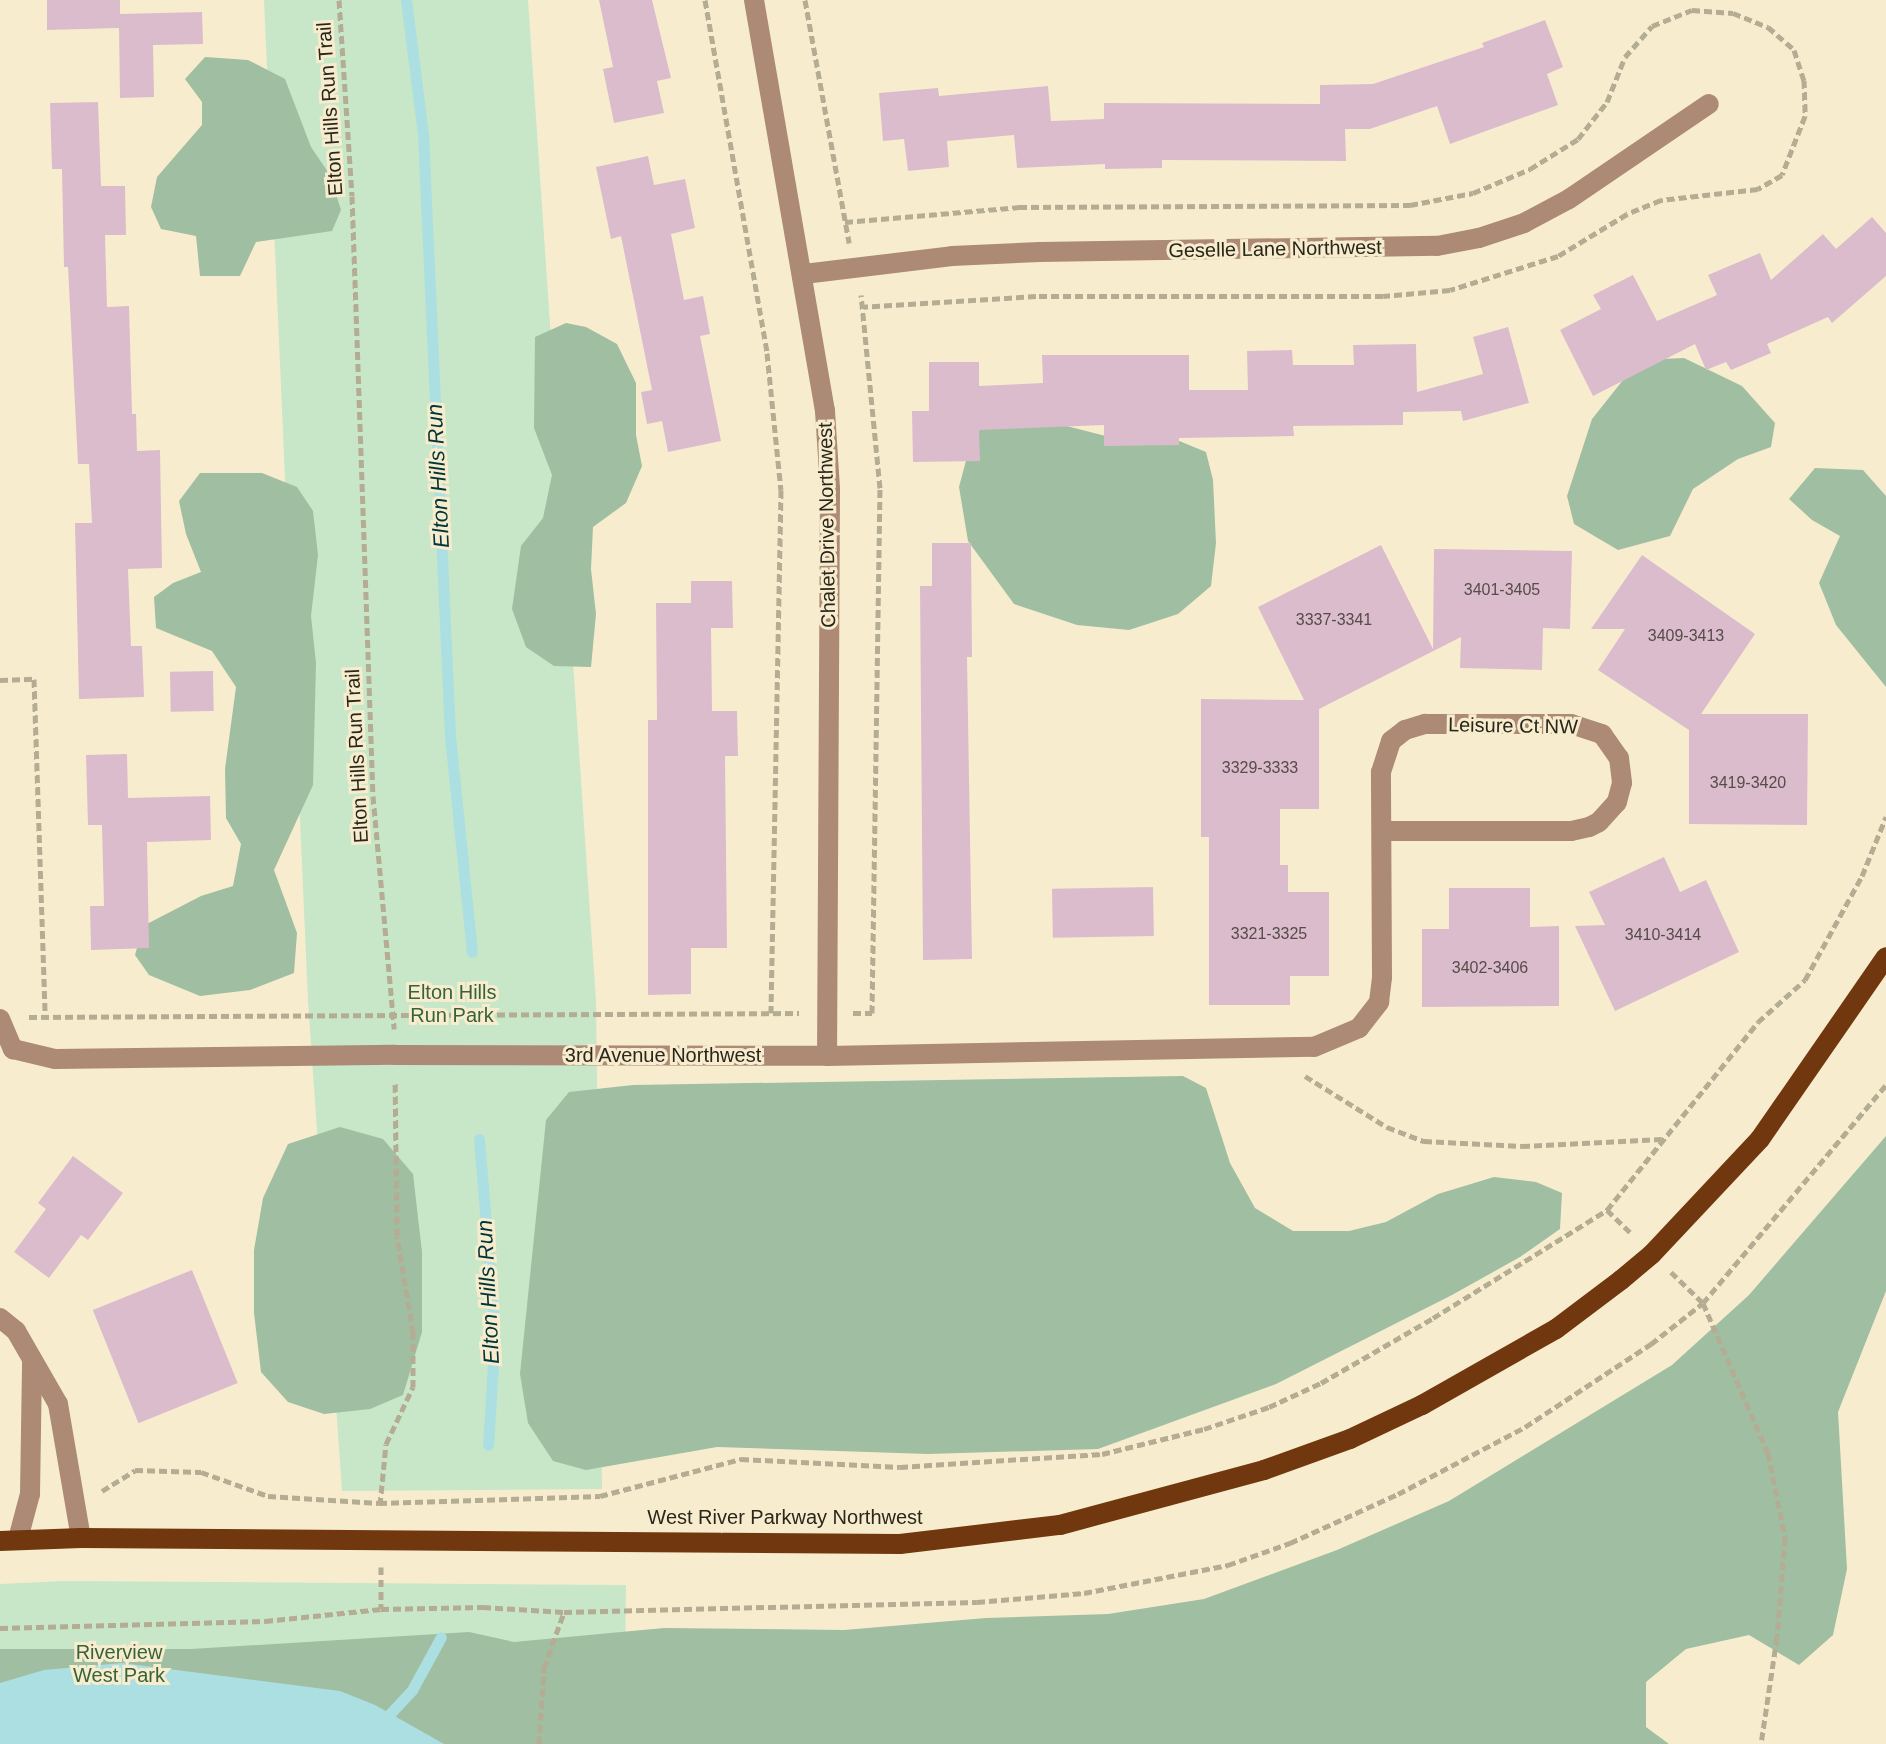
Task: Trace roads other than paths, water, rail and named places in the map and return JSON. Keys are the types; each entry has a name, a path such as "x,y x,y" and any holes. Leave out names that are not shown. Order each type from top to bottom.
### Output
{"main road":[{"name":"West River Parkway Northwest","path":"9,1540 900,1544 1060,1525 1264,1470 1350,1439 1422,1405 1556,1329 1621,1280 1652,1254 1760,1139 1884,964"}],"street":[{"name":"Chalet Drive Northwest","path":"754,0 804,274 825,411 830,489 827,1056"},
{"name":"Geselle Lane Northwest","path":"804,274 952,256 1040,252 1437,246 1479,238 1524,223 1569,199 1709,104"},
{"name":"Leisure Ct NW","path":"1314,1047 1359,1028 1379,1002 1382,977 1381,772 1391,741 1412,726 1571,724 1602,734 1611,741 1619,758 1622,783 1617,802 1599,822 1589,827 1571,831 1382,831"},
{"name":"3rd Avenue Northwest","path":"0,1019 13,1049 55,1059 395,1055 827,1056 1314,1047"},
{"path":"0,1318 16,1331 58,1404 81,1538"},
{"path":"9,1540 30,1494 32,1358"}],"water":[{"path":"122,1663 340,1691 375,1705 444,1744 0,1744 0,1683 44,1670"}],"waterway":[{"name":"Elton Hills Run","path":"406,0 423,134 450,736 472,952"},
{"name":"Elton Hills Run","path":"479,1139 495,1332 488,1445"},
{"name":"Elton Hills Run","path":"362,1744 412,1690 441,1637"}],"park label":[{"name":"Elton Hills Run Park","path":"452,1004"},
{"name":"Riverview West Park","path":"119,1664"}]}
